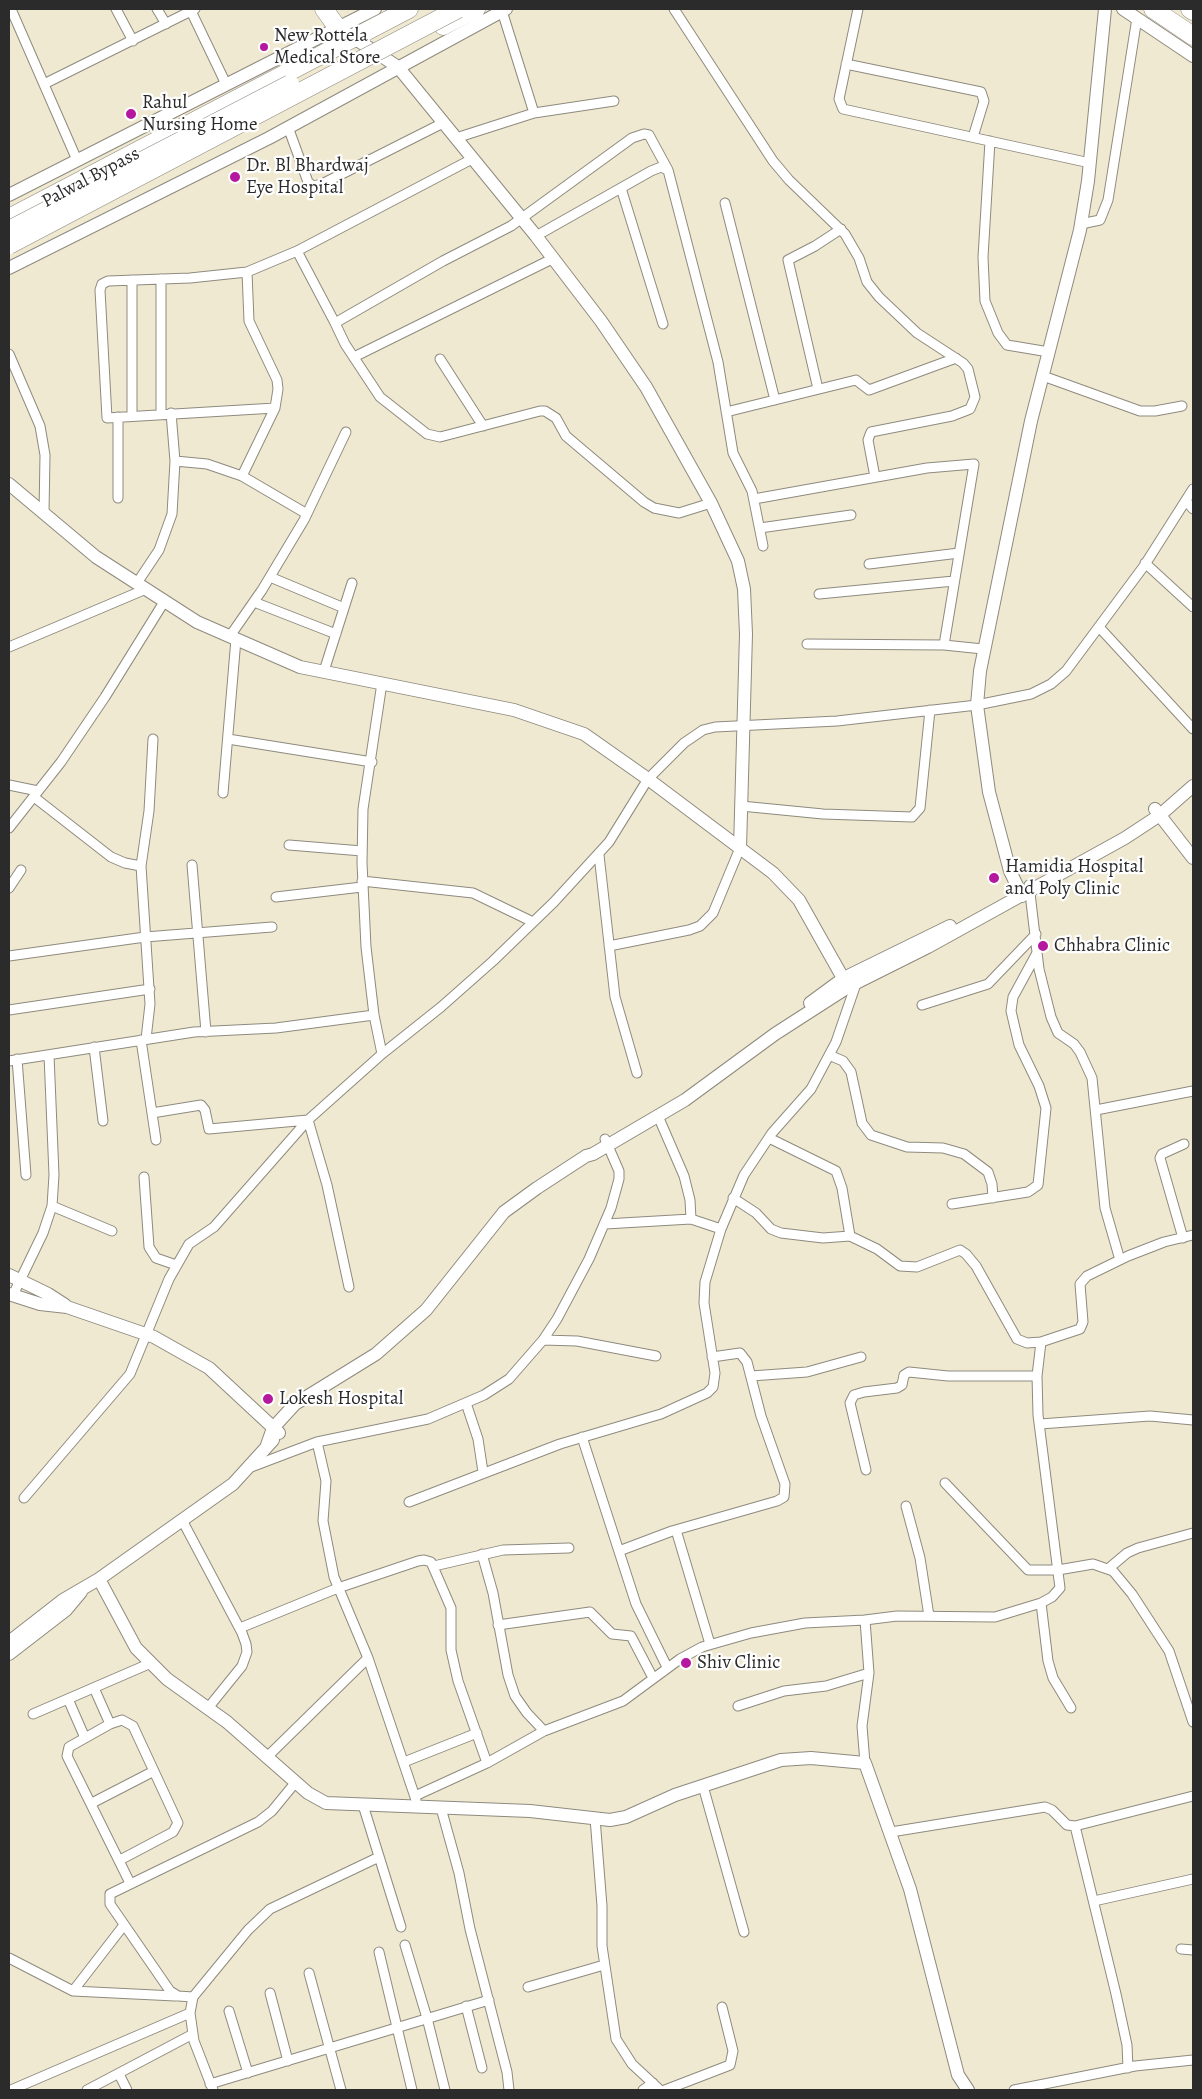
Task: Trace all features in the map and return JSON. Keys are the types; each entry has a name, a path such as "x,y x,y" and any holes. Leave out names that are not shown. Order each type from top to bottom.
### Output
{"highway":[{"path":"324,9 337,27"},
{"path":"9,218 409,9"},
{"name":"Palwal Bypass","path":"9,230 434,9"},
{"name":"Palwal Bypass","path":"9,245 458,9"},
{"path":"9,253 476,9"},
{"path":"1153,9 1193,36"},
{"path":"1166,9 1193,27"}],"street":[{"path":"11,9 77,160"},
{"path":"116,9 133,41"},
{"path":"157,9 166,24"},
{"path":"44,84 133,41 192,9 226,84"},
{"path":"9,194 375,9"},
{"path":"674,9 774,162 789,180 841,229 854,248 867,282 879,298 917,333 956,358 968,369 975,397 970,409 952,416 871,432 868,440 875,476"},
{"path":"858,9 839,99 842,109 1090,163"},
{"path":"1105,9 1090,163 1081,224 1031,421 984,649 978,704 985,766 996,824 1010,871 1025,890 1036,934 1037,953 1051,1017 1058,1032 1074,1044 1087,1064 1094,1092 1105,1208 1120,1260"},
{"path":"1124,9 1193,56"},
{"path":"9,268 288,127 504,10 534,112"},
{"path":"1081,224 1100,220 1108,200 1138,18"},
{"path":"337,27 398,67 536,236 601,321 646,387 711,503 738,561 744,589 746,634 740,848 713,913 700,926 689,930 609,946"},
{"path":"846,64 981,92 984,101 973,137"},
{"path":"456,138 534,112 614,101"},
{"path":"288,127 308,182 313,186 322,184 443,124"},
{"path":"335,323 521,219 632,138 647,134 653,138 668,170 711,334 733,453 754,499 763,546"},
{"path":"990,141 983,257 986,301 998,333 1007,345 1048,352"},
{"path":"274,408 107,418 105,415 105,372 100,290 104,282 247,272 297,251 472,159"},
{"path":"536,236 661,167 668,170"},
{"path":"621,188 663,324"},
{"path":"725,203 775,400"},
{"path":"818,389 788,261 841,229"},
{"path":"297,251 354,357 387,405 427,434 440,437 545,411 556,418 566,436 644,502 654,508 679,513 711,503"},
{"path":"354,357 552,259"},
{"path":"242,476 278,398 276,380 249,321 247,272"},
{"path":"161,279 161,414"},
{"path":"132,280 132,416"},
{"path":"9,354 40,426 44,455 44,513"},
{"path":"726,412 856,380 869,390 956,358"},
{"path":"440,359 483,426"},
{"path":"1042,376 1140,411 1155,411 1182,406"},
{"path":"9,648 141,586 166,534 173,500 175,461 171,413"},
{"path":"118,417 118,498"},
{"path":"223,793 228,739 233,637 307,514 346,432"},
{"path":"175,461 207,464 242,476 307,514"},
{"path":"754,499 875,476 968,462 974,464 944,645"},
{"path":"9,484 96,557 164,602 198,622 300,667 514,710 584,734 648,779 773,873 799,900 851,980 843,1028 829,1055 810,1089 769,1138 744,1175 721,1229 705,1282 704,1303 715,1382 707,1393 661,1414 582,1437 483,1472 409,1502"},
{"path":"24,1498 130,1374 138,1360 146,1334 176,1264 189,1244 214,1227 308,1120 382,1054 441,1007 533,922 599,855 648,779 684,743 703,730 714,727 837,721 978,704 1032,694 1051,684 1066,671 1145,563 1193,489"},
{"path":"1186,501 1193,509"},
{"path":"760,528 851,515"},
{"path":"869,564 958,553"},
{"path":"1145,563 1193,607"},
{"path":"270,577 344,608"},
{"path":"819,594 954,581"},
{"path":"324,672 352,583"},
{"path":"9,828 36,794 105,697 164,602"},
{"path":"254,602 336,634"},
{"path":"1099,627 1193,729"},
{"path":"807,644 944,645 984,649"},
{"path":"382,683 364,809 362,851 366,948 374,1015 382,1054"},
{"path":"741,806 823,814 912,817 920,808 930,710"},
{"path":"153,739 149,811 141,866 150,989 150,1004 143,1040 156,1140"},
{"path":"228,739 372,762"},
{"path":"1157,812 1193,775"},
{"path":"9,785 36,794 111,857 124,863 141,866"},
{"path":"9,1642 62,1600 83,1590 233,1484 250,1467 295,1404 376,1354 426,1310 496,1221 514,1205 851,980 1025,890 1157,812 1193,786"},
{"path":"1157,812 1193,858"},
{"path":"289,845 362,851"},
{"path":"599,855 614,997 637,1073"},
{"path":"192,865 206,1032"},
{"path":"9,888 21,870"},
{"path":"276,897 362,884 473,893 484,896 533,922"},
{"path":"9,956 145,937 272,927"},
{"path":"922,1005 988,984 1036,934"},
{"path":"952,1204 1031,1191 1038,1185 1046,1108 1039,1086 1018,1045 1012,1011 1013,997 1037,953"},
{"path":"607,1142 658,1116 851,980"},
{"path":"9,1010 150,989"},
{"path":"26,1175 13,1060 206,1032 276,1028 374,1015"},
{"path":"94,1047 103,1121"},
{"path":"49,1055 54,1175 52,1206 43,1233 14,1278 11,1294 40,1304 67,1307 146,1334 210,1368 276,1431"},
{"path":"829,1055 843,1061 851,1072 862,1123 871,1135 907,1147 943,1148 964,1154 988,1172 992,1184 993,1198"},
{"path":"1096,1110 1193,1091"},
{"path":"152,1112 201,1105 205,1110 209,1128 308,1120"},
{"path":"658,1116 684,1176 690,1200 691,1219"},
{"path":"308,1120 326,1185 349,1287"},
{"path":"769,1138 836,1171 842,1188 850,1236"},
{"path":"250,1467 317,1442 428,1419 466,1404 495,1389 509,1379 543,1340 572,1292 604,1224 619,1185 619,1171 607,1142"},
{"path":"1183,1238 1160,1158 1162,1154 1184,1144"},
{"path":"144,1177 149,1247 156,1258 176,1264"},
{"path":"733,1198 756,1213 771,1229 781,1233 824,1238 850,1236 877,1248 900,1266 907,1268 917,1267 960,1250 976,1266 1001,1314 1017,1339 1027,1343 1041,1342 1080,1329 1083,1322 1080,1284 1087,1276 1164,1242 1193,1235"},
{"path":"52,1206 112,1231"},
{"path":"604,1224 691,1219 721,1229"},
{"path":"14,1278 48,1294 67,1307"},
{"path":"543,1340 595,1344 656,1356"},
{"path":"417,1801 544,1731 623,1701 667,1667 710,1644 751,1633 805,1623 865,1620 897,1616 995,1617 1052,1598 1060,1588 1042,1459 1036,1376 1041,1342"},
{"path":"619,1551 676,1530 777,1501 784,1497 785,1484 761,1416 747,1362 740,1353 712,1357"},
{"path":"751,1376 807,1372 860,1357"},
{"path":"866,1470 850,1404 854,1395 897,1388 902,1385 904,1375 909,1372 948,1376 1036,1376"},
{"path":"466,1404 478,1439 483,1472"},
{"path":"1040,1424 1150,1416 1193,1420"},
{"path":"582,1437 636,1604 667,1667"},
{"path":"317,1442 327,1490 323,1521 331,1563 338,1588 368,1658 417,1801"},
{"path":"945,1483 1023,1566 1034,1571 1058,1570 1093,1564 1108,1569 1132,1594 1168,1651 1193,1722"},
{"path":"906,1506 920,1558 929,1616"},
{"path":"182,1520 240,1628 246,1644 245,1660 208,1708"},
{"path":"676,1530 710,1644"},
{"path":"1108,1569 1127,1553 1138,1548 1193,1533"},
{"path":"434,1566 482,1554 528,1548 569,1548"},
{"path":"482,1554 508,1675 515,1696 526,1713 544,1731"},
{"path":"240,1628 338,1588 424,1560 434,1566 452,1613 451,1650 458,1681 478,1733 487,1763"},
{"path":"99,1579 136,1648 167,1680 226,1722 295,1783 326,1803 362,1805 417,1801 441,1808 530,1811 610,1820 626,1817 703,1786 781,1760 811,1758 865,1763"},
{"path":"9,1654 66,1610 83,1590"},
{"path":"1041,1603 1048,1661 1054,1678 1072,1708"},
{"path":"498,1625 590,1612 612,1634 631,1636 653,1678"},
{"path":"865,1620 869,1672 862,1726 865,1763 910,1889 958,2075 968,2090"},
{"path":"266,1758 368,1658"},
{"path":"33,1714 151,1663"},
{"path":"738,1706 784,1691 826,1686 869,1672"},
{"path":"94,1688 110,1724"},
{"path":"68,1699 85,1738"},
{"path":"120,1860 173,1832 177,1827 177,1820 129,1722 122,1720 110,1724 69,1747 67,1751 130,1883"},
{"path":"404,1762 478,1733"},
{"path":"92,1803 154,1771"},
{"path":"178,1996 170,1992 110,1904 109,1897 113,1891 258,1822 272,1811 295,1783"},
{"path":"703,1786 744,1932"},
{"path":"891,1832 1045,1807 1052,1810 1067,1824 1075,1826 1193,1796"},
{"path":"362,1805 401,1927"},
{"path":"441,1808 459,1873 470,1929 507,2072 509,2090"},
{"path":"595,1818 604,1965 616,2039 632,2064 656,2087"},
{"path":"1075,1826 1127,2045 1128,2068"},
{"path":"379,1857 270,1909 248,1930 193,1997 190,2012 193,2034 211,2087 248,2073 489,2000"},
{"path":"1094,1901 1193,1879"},
{"path":"73,1991 124,1925"},
{"path":"405,1945 427,2018 445,2090"},
{"path":"1181,1948 1193,1950"},
{"path":"379,1952 412,2090"},
{"path":"9,1958 73,1991 193,1997"},
{"path":"528,1987 604,1965"},
{"path":"308,1973 341,2090"},
{"path":"270,1993 288,2061"},
{"path":"466,2006 482,2068"},
{"path":"665,2090 730,2065 733,2051 722,2007"},
{"path":"229,2011 248,2073"},
{"path":"11,2090 190,2012"},
{"path":"87,2090 193,2034"},
{"path":"1014,2090 1128,2068 1193,2060"},
{"path":"119,2074 127,2090"},
{"path":"643,2090 656,2087"}],"place":[{"name":"New Rottela Medical Store","path":"264,47"},
{"name":"Rahul Nursing Home","path":"131,114"},
{"name":"Dr. Bl Bhardwaj Eye Hospital","path":"235,177"},
{"name":"Hamidia Hospital and Poly Clinic","path":"994,878"},
{"name":"Chhabra Clinic","path":"1043,946"},
{"name":"Lokesh Hospital","path":"268,1399"},
{"name":"Shiv Clinic","path":"686,1663"}]}
